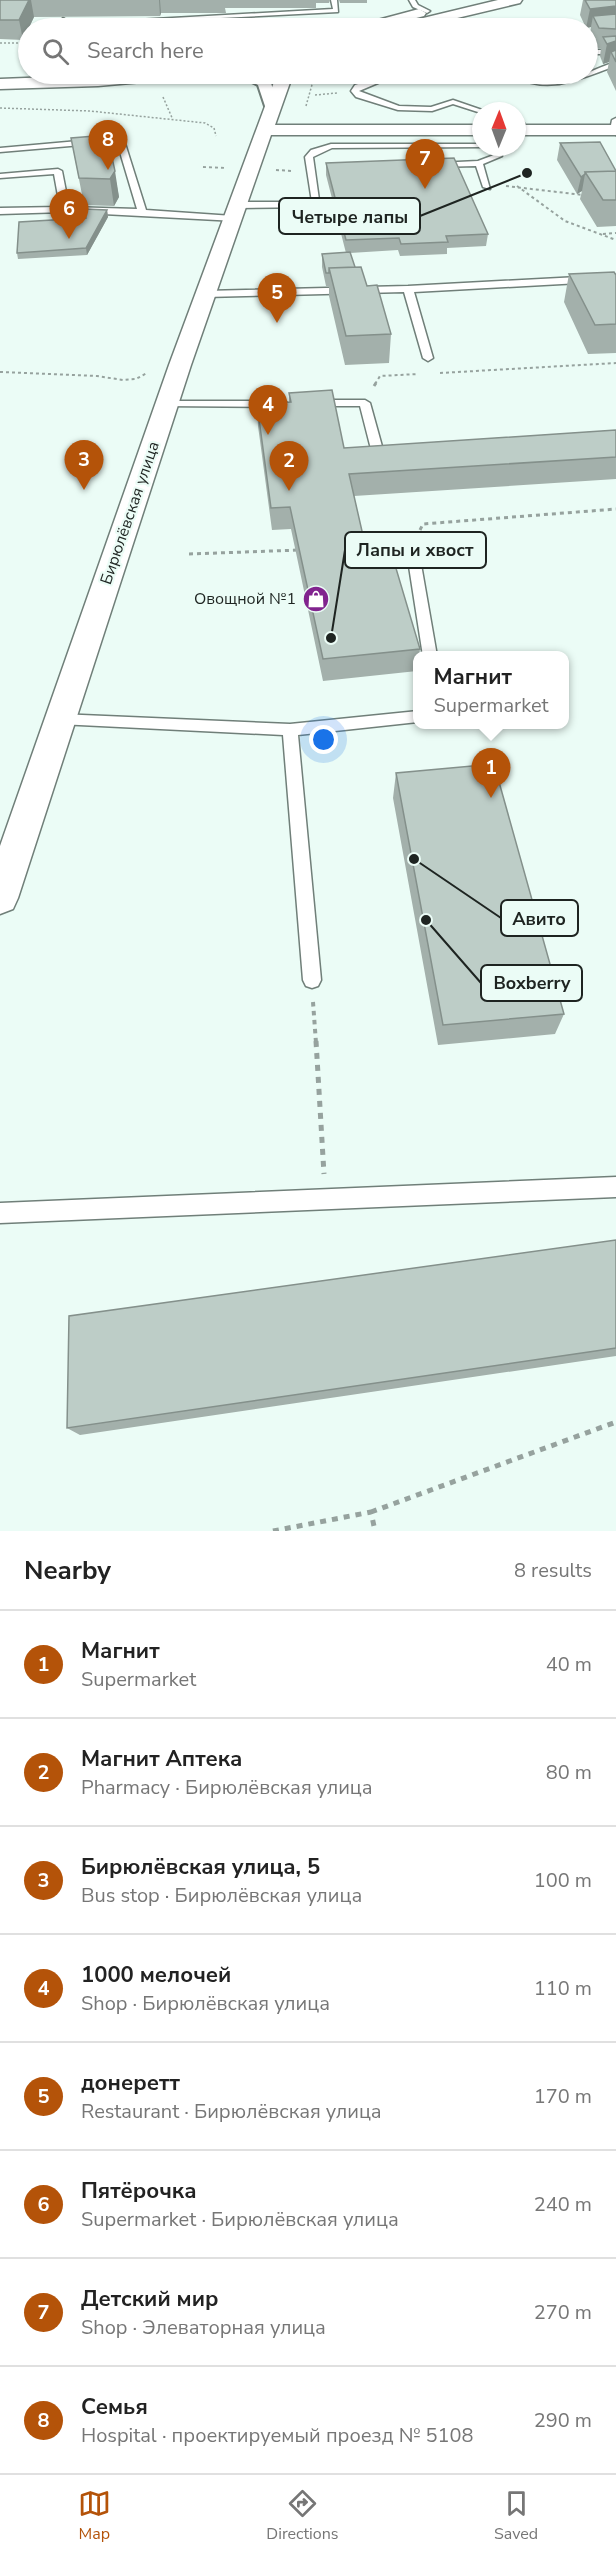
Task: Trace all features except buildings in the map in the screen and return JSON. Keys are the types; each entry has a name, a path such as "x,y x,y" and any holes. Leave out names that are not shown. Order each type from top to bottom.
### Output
{"street":[{"path":"401,18 473,0"},
{"path":"440,18 515,0"},
{"path":"1,83 18,77"},
{"path":"1,83 18,82"},
{"path":"264,84 269,119 472,130"},
{"name":"Бирюлёвская улица","path":"0,898 5,871 205,294 281,84"},
{"path":"526,128 615,128"}],"lane":[{"path":"188,18 336,11 334,0"},
{"path":"412,0 415,6 427,11"},
{"path":"293,18 308,13"},
{"path":"598,52 616,52"},
{"path":"598,70 616,64"},
{"path":"367,84 358,87 355,91 376,102 398,108 432,109 453,102 472,108"},
{"path":"542,84 558,86 562,84"},
{"path":"0,150 120,139 142,212"},
{"path":"0,211 65,209 236,212 317,205 309,157 314,152 331,146 472,146"},
{"path":"423,165 479,163 498,156"},
{"path":"479,163 487,187"},
{"path":"0,177 58,171 65,209"},
{"path":"205,294 408,289 616,278"},
{"path":"408,289 428,358"},
{"path":"168,404 365,403 378,453 402,452"},
{"path":"412,547 429,651"},
{"path":"59,719 290,730 413,716"},
{"path":"290,730 312,980"},
{"path":"0,1213 616,1187"}],"path":[{"path":"0,43 18,43"},
{"path":"306,106 312,84"},
{"path":"162,94 173,120"},
{"path":"0,108 90,111 205,123 214,128 216,136"},
{"path":"203,166 231,168"},
{"path":"275,170 293,171"},
{"path":"487,187 517,186 583,195"},
{"path":"517,186 565,221 616,240"},
{"path":"600,234 616,233"},
{"path":"434,373 616,363"},
{"path":"0,372 97,376 111,380 142,378 149,371"},
{"path":"365,403 380,376 423,374"},
{"path":"412,547 423,524 616,509"},
{"path":"189,554 306,550"},
{"path":"312,980 326,1199"},
{"path":"273,1531 371,1512 616,1422"},
{"path":"371,1512 375,1531"}],"place":[{"name":"Семья","path":"108,170"},
{"name":"Четыре лапы","path":"527,173"},
{"name":"Детский мир","path":"425,189"},
{"name":"Пятёрочка","path":"69,239"},
{"name":"донеретт","path":"277,323"},
{"name":"1000 мелочей","path":"268,435"},
{"name":"Бирюлёвская улица, 5","path":"84,490"},
{"name":"Магнит Аптека","path":"289,491"},
{"name":"Овощной №1","path":"316,599"},
{"name":"Лапы и хвост","path":"331,638"},
{"name":"Магнит","path":"491,798"},
{"name":"Авито","path":"414,859"},
{"name":"Boxberry","path":"426,920"}]}
